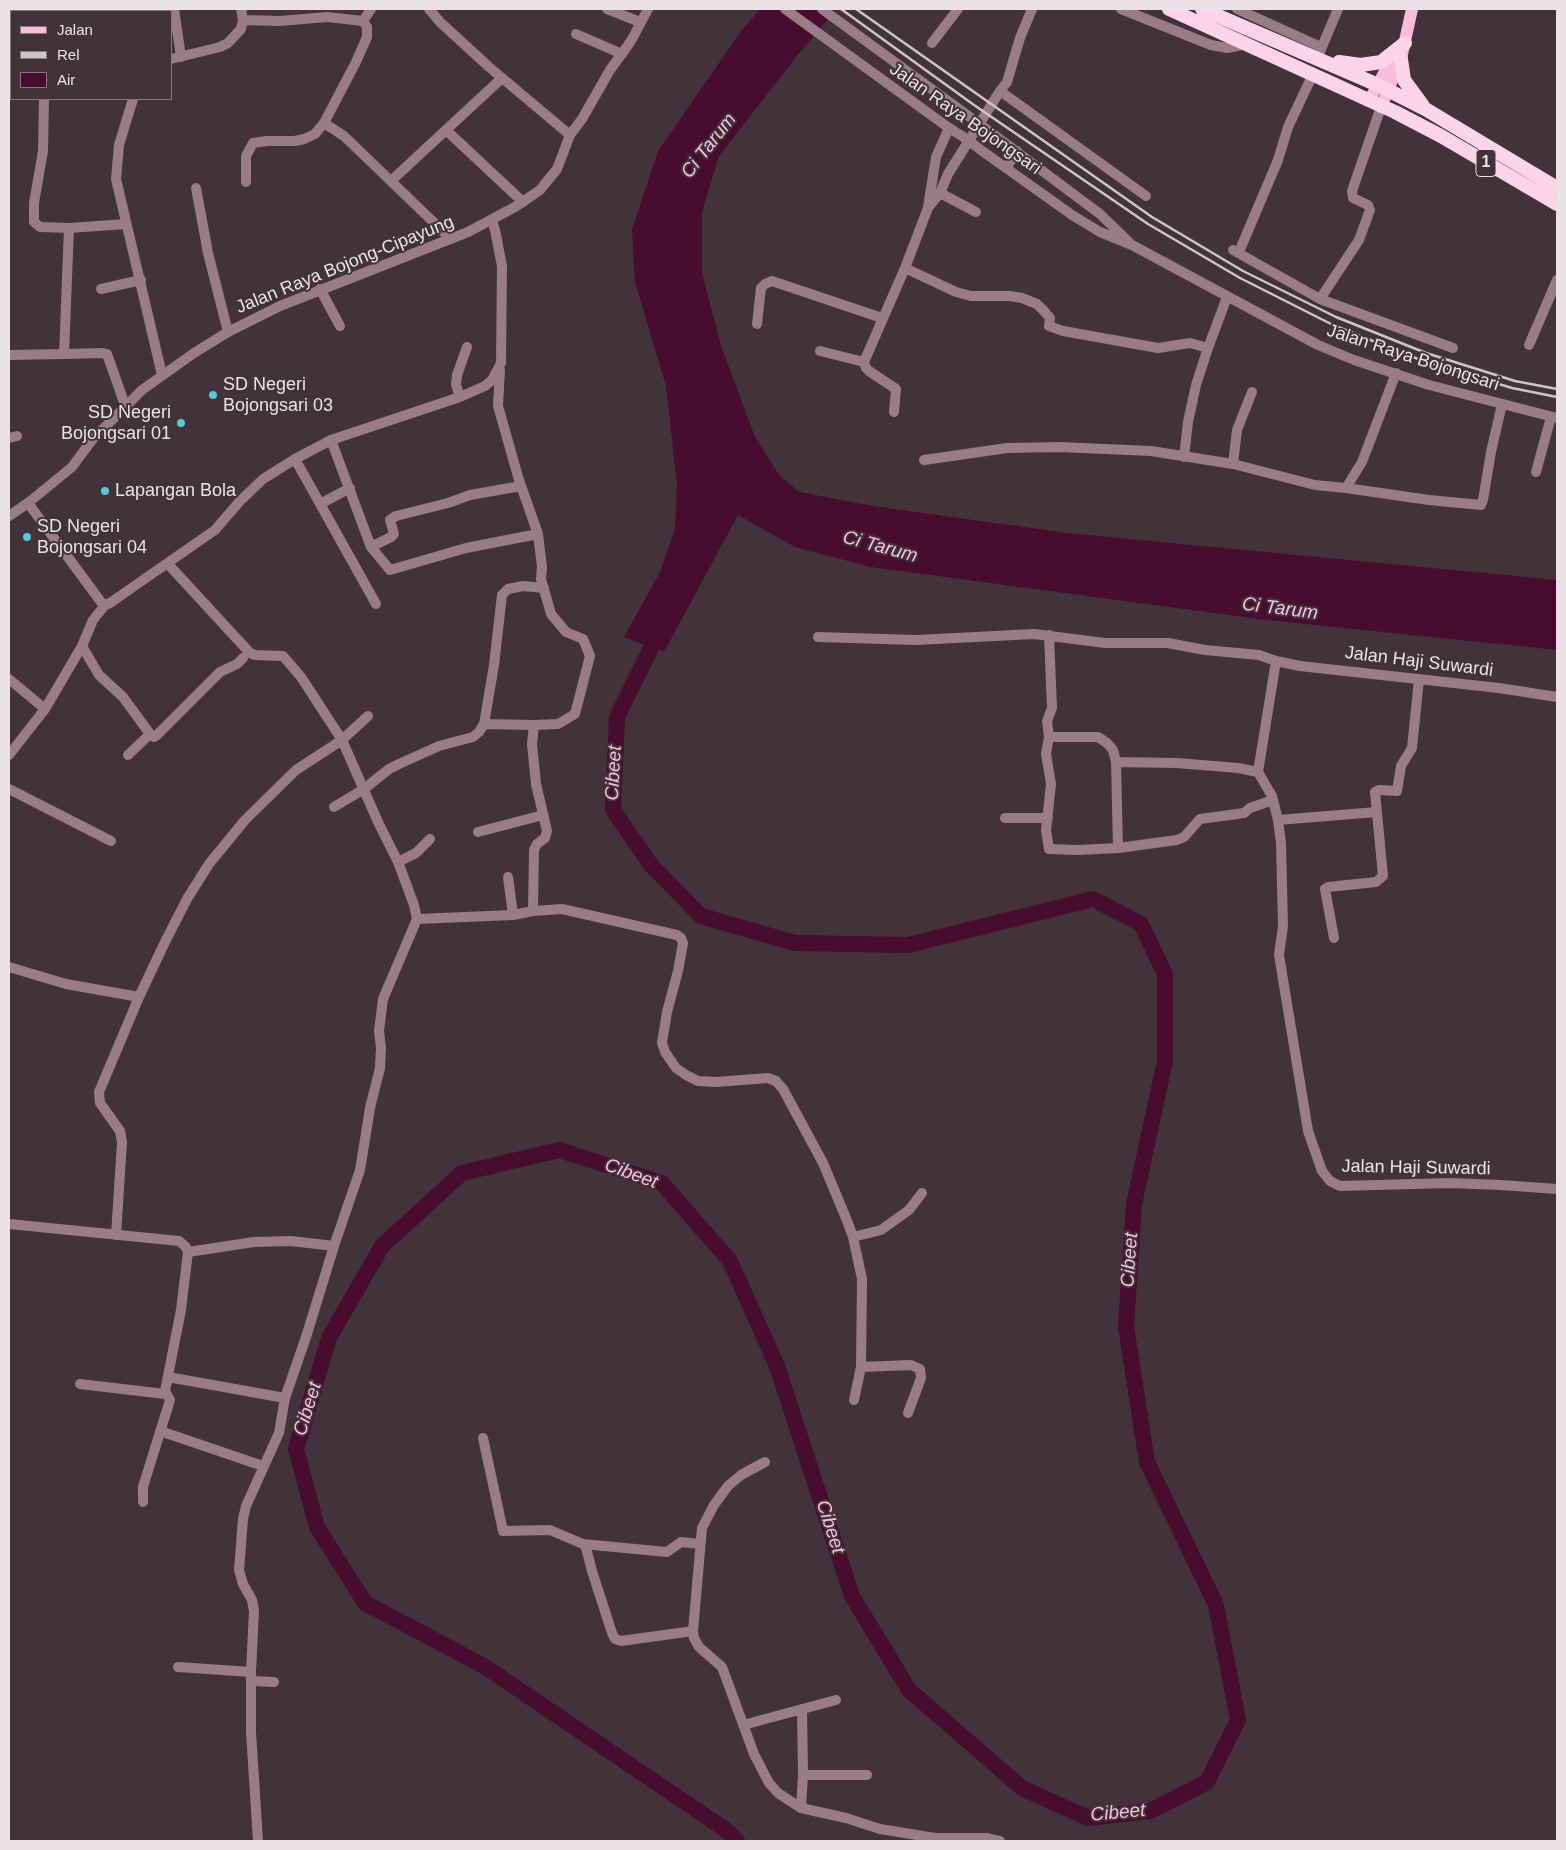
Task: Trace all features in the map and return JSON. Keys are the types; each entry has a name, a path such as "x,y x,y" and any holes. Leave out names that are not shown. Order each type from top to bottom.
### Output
{"highway":[{"name":"1","path":"1169,9 1313,74 1441,136 1557,204"},
{"name":"1","path":"1202,9 1319,53 1427,110 1557,188"},
{"path":"1319,53 1350,64 1371,64 1381,62 1405,43"},
{"path":"1401,59 1404,80 1427,110"}],"main road":[{"path":"1375,104 1401,59 1412,9"},
{"path":"1383,88 1390,62 1405,43"}],"street":[{"path":"174,9 176,58 220,47 228,43 241,29 243,20 241,9"},
{"path":"363,21 371,9"},
{"path":"429,9 440,22 502,78 570,135"},
{"path":"607,9 640,22"},
{"name":"Jalan Raya Bojong-Cipayung","path":"9,516 28,503 72,466 92,440 125,405 162,375 228,332 280,306 320,289 451,239 492,221 540,190 557,169 570,135 631,40 648,9"},
{"name":"Jalan Raya Bojongsari","path":"785,9 949,128 1086,224 1108,236 1132,245 1227,297 1318,344 1354,360 1429,385 1554,418"},
{"name":"Jalan Raya Bojongsari","path":"822,9 1100,214 1132,245"},
{"path":"932,43 958,9"},
{"path":"928,208 940,193 948,174 1007,82 1020,38 1032,9"},
{"path":"1120,9 1211,45 1227,48 1248,44"},
{"path":"1237,9 1319,53 1338,9"},
{"path":"243,20 280,21 327,18 363,21 366,23 368,30 367,37 356,62 324,123 315,134 304,139 253,143 246,156 246,182"},
{"path":"576,34 622,54"},
{"path":"1313,74 1288,127 1278,160 1236,251 1320,298 1453,348"},
{"path":"391,181 502,78"},
{"path":"1000,91 1146,196"},
{"path":"44,100 42,151 34,203 34,220 38,226 69,228 126,224"},
{"path":"133,100 119,145 116,179 162,375"},
{"path":"1320,298 1358,240 1370,210 1368,205 1353,198 1352,191 1375,104"},
{"path":"324,123 344,136 451,239"},
{"path":"894,412 896,389 869,371 864,362 905,268 928,208 936,157 949,128"},
{"path":"446,130 523,202"},
{"path":"1006,168 1017,151"},
{"path":"935,169 948,174"},
{"path":"196,188 208,253 228,332"},
{"path":"940,193 976,212"},
{"path":"484,724 558,724 576,714 590,659 582,639 566,632 551,614 541,579 542,567 538,534 521,486 498,406 501,363 502,266 492,221"},
{"path":"64,354 69,228"},
{"path":"905,268 956,292 971,296 1010,296 1022,298 1037,304 1050,318 1049,325 1063,330 1158,348 1190,343 1208,348"},
{"path":"100,289 140,280"},
{"path":"1529,345 1557,280"},
{"path":"757,324 761,288 772,281 882,318"},
{"path":"320,289 340,326"},
{"path":"1184,456 1188,422 1196,385 1227,297"},
{"path":"460,397 456,385 457,375 466,347"},
{"path":"820,350 864,362"},
{"path":"9,355 107,354 125,405"},
{"path":"9,755 45,709 82,646 93,620 105,604 110,603 168,564 215,530 240,501 263,479 295,459 331,440 460,397 484,386 492,380 501,363"},
{"path":"1346,488 1362,462 1396,373"},
{"path":"1233,464 1237,430 1252,392"},
{"path":"924,460 1007,448 1032,447 1059,446 1151,451 1233,464 1315,485 1480,505 1483,500 1502,404"},
{"path":"1536,472 1554,418"},
{"path":"331,440 371,547 390,570 466,548 538,534"},
{"path":"295,459 376,604"},
{"path":"371,547 394,534 390,520 396,516 448,503 470,495 521,486"},
{"path":"320,504 350,488"},
{"path":"28,503 101,602 105,604"},
{"path":"168,564 250,653 260,656 279,655 288,659 301,677 342,740 398,862 414,905 417,919 383,999 379,1031 381,1048 380,1068 370,1108 360,1170 285,1398 279,1433 246,1506 243,1519 239,1570 243,1584 254,1606 251,1732 258,1841"},
{"path":"334,807 364,789 399,764 439,746 473,736 484,724 494,665 502,595 508,590 523,586 544,588"},
{"name":"Jalan Haji Suwardi","path":"818,637 916,640 1015,634 1049,635 1105,642 1168,643 1205,650 1259,655 1300,666 1499,688 1557,697"},
{"path":"1049,635 1052,708 1047,721 1049,737 1046,754 1051,784 1046,830 1049,849 1118,848 1181,838 1200,819 1244,813 1250,808 1273,800"},
{"path":"82,646 99,675 123,697 154,737 220,672 237,664 243,658"},
{"path":"1116,762 1177,763 1238,768 1258,772 1276,661"},
{"path":"9,679 45,709"},
{"path":"1334,938 1325,889 1328,887 1376,882 1382,876 1375,792 1379,790 1397,790 1401,766 1412,748 1418,679"},
{"path":"116,1235 122,1142 120,1131 100,1103 99,1092 139,997 187,899 224,844 245,820 296,770 342,740 368,716"},
{"path":"533,911 534,850 537,844 545,838 547,831 536,784 532,744 534,725"},
{"path":"128,755 150,734"},
{"path":"1049,737 1098,737 1113,750 1116,762 1118,848"},
{"name":"Jalan Haji Suwardi","path":"1258,772 1273,800 1278,820 1281,843 1283,926 1279,956 1308,1132 1322,1171 1330,1181 1340,1186 1450,1183 1557,1189"},
{"path":"9,789 111,841"},
{"path":"1278,820 1377,812"},
{"path":"478,832 542,815"},
{"path":"1005,818 1048,818"},
{"path":"398,862 416,853 430,839"},
{"path":"508,877 513,915"},
{"path":"417,919 513,915 533,911 562,909 677,935 681,938 678,971 667,1012 662,1043 664,1052 676,1068 698,1081 716,1082 768,1078 776,1081 783,1089 823,1163 853,1237 862,1279 861,1367 854,1400"},
{"path":"9,967 66,984 139,997"},
{"path":"853,1237 881,1230 909,1210 922,1193"},
{"path":"9,1224 179,1241 186,1247 188,1252 181,1310 165,1394"},
{"path":"188,1252 254,1242 291,1241 334,1246"},
{"path":"861,1367 911,1365 920,1369 921,1378 908,1413"},
{"path":"168,1377 285,1398"},
{"path":"80,1384 165,1394 170,1400 143,1487 143,1502"},
{"path":"160,1430 264,1466"},
{"path":"483,1438 503,1531 550,1530 585,1544 667,1552 681,1542 700,1544"},
{"path":"765,1462 741,1475 728,1486 706,1518 702,1528 700,1544 693,1631 694,1638 699,1647 722,1667 754,1754 769,1783 778,1793 801,1808 846,1818 880,1829 935,1838 988,1838 1000,1841"},
{"path":"585,1544 615,1639 621,1641 693,1631"},
{"path":"178,1667 274,1682"},
{"path":"743,1724 836,1700"},
{"path":"801,1808 803,1775 802,1709"},
{"path":"803,1775 867,1775"}],"water":[{"name":"Ci Tarum","path":"760,9 837,9 800,52 719,156 702,212 702,273 721,346 755,437 779,475 799,492 873,506 1067,533 1557,580 1557,650 1267,620 871,567 795,547 738,515 664,652 624,637 660,572 675,529 677,485 666,386 635,282 632,230 658,151 742,30"}],"waterway":[{"name":"Cibeet","path":"661,628 617,717 613,810 651,865 701,916 795,943 908,945 1093,899 1141,924 1165,974 1165,1061 1134,1204 1126,1327 1147,1462 1216,1605 1238,1720 1207,1782 1150,1811 1088,1818 1022,1788 909,1690 852,1596 777,1366 730,1261 662,1183 559,1150 462,1173 382,1246 329,1338 296,1449 317,1527 365,1603 484,1666 726,1830 737,1841"}],"railway":[{"path":"841,9 974,105 1148,224 1240,278 1333,325 1423,361 1512,388 1557,397"},
{"path":"856,9 1152,217 1243,271 1336,317 1426,353 1515,381 1557,389"}],"place":[{"name":"SD Negeri Bojongsari 03","path":"213,395"},
{"name":"SD Negeri Bojongsari 01","path":"181,423"},
{"name":"Lapangan Bola","path":"105,491"},
{"name":"SD Negeri Bojongsari 04","path":"27,537"}]}
